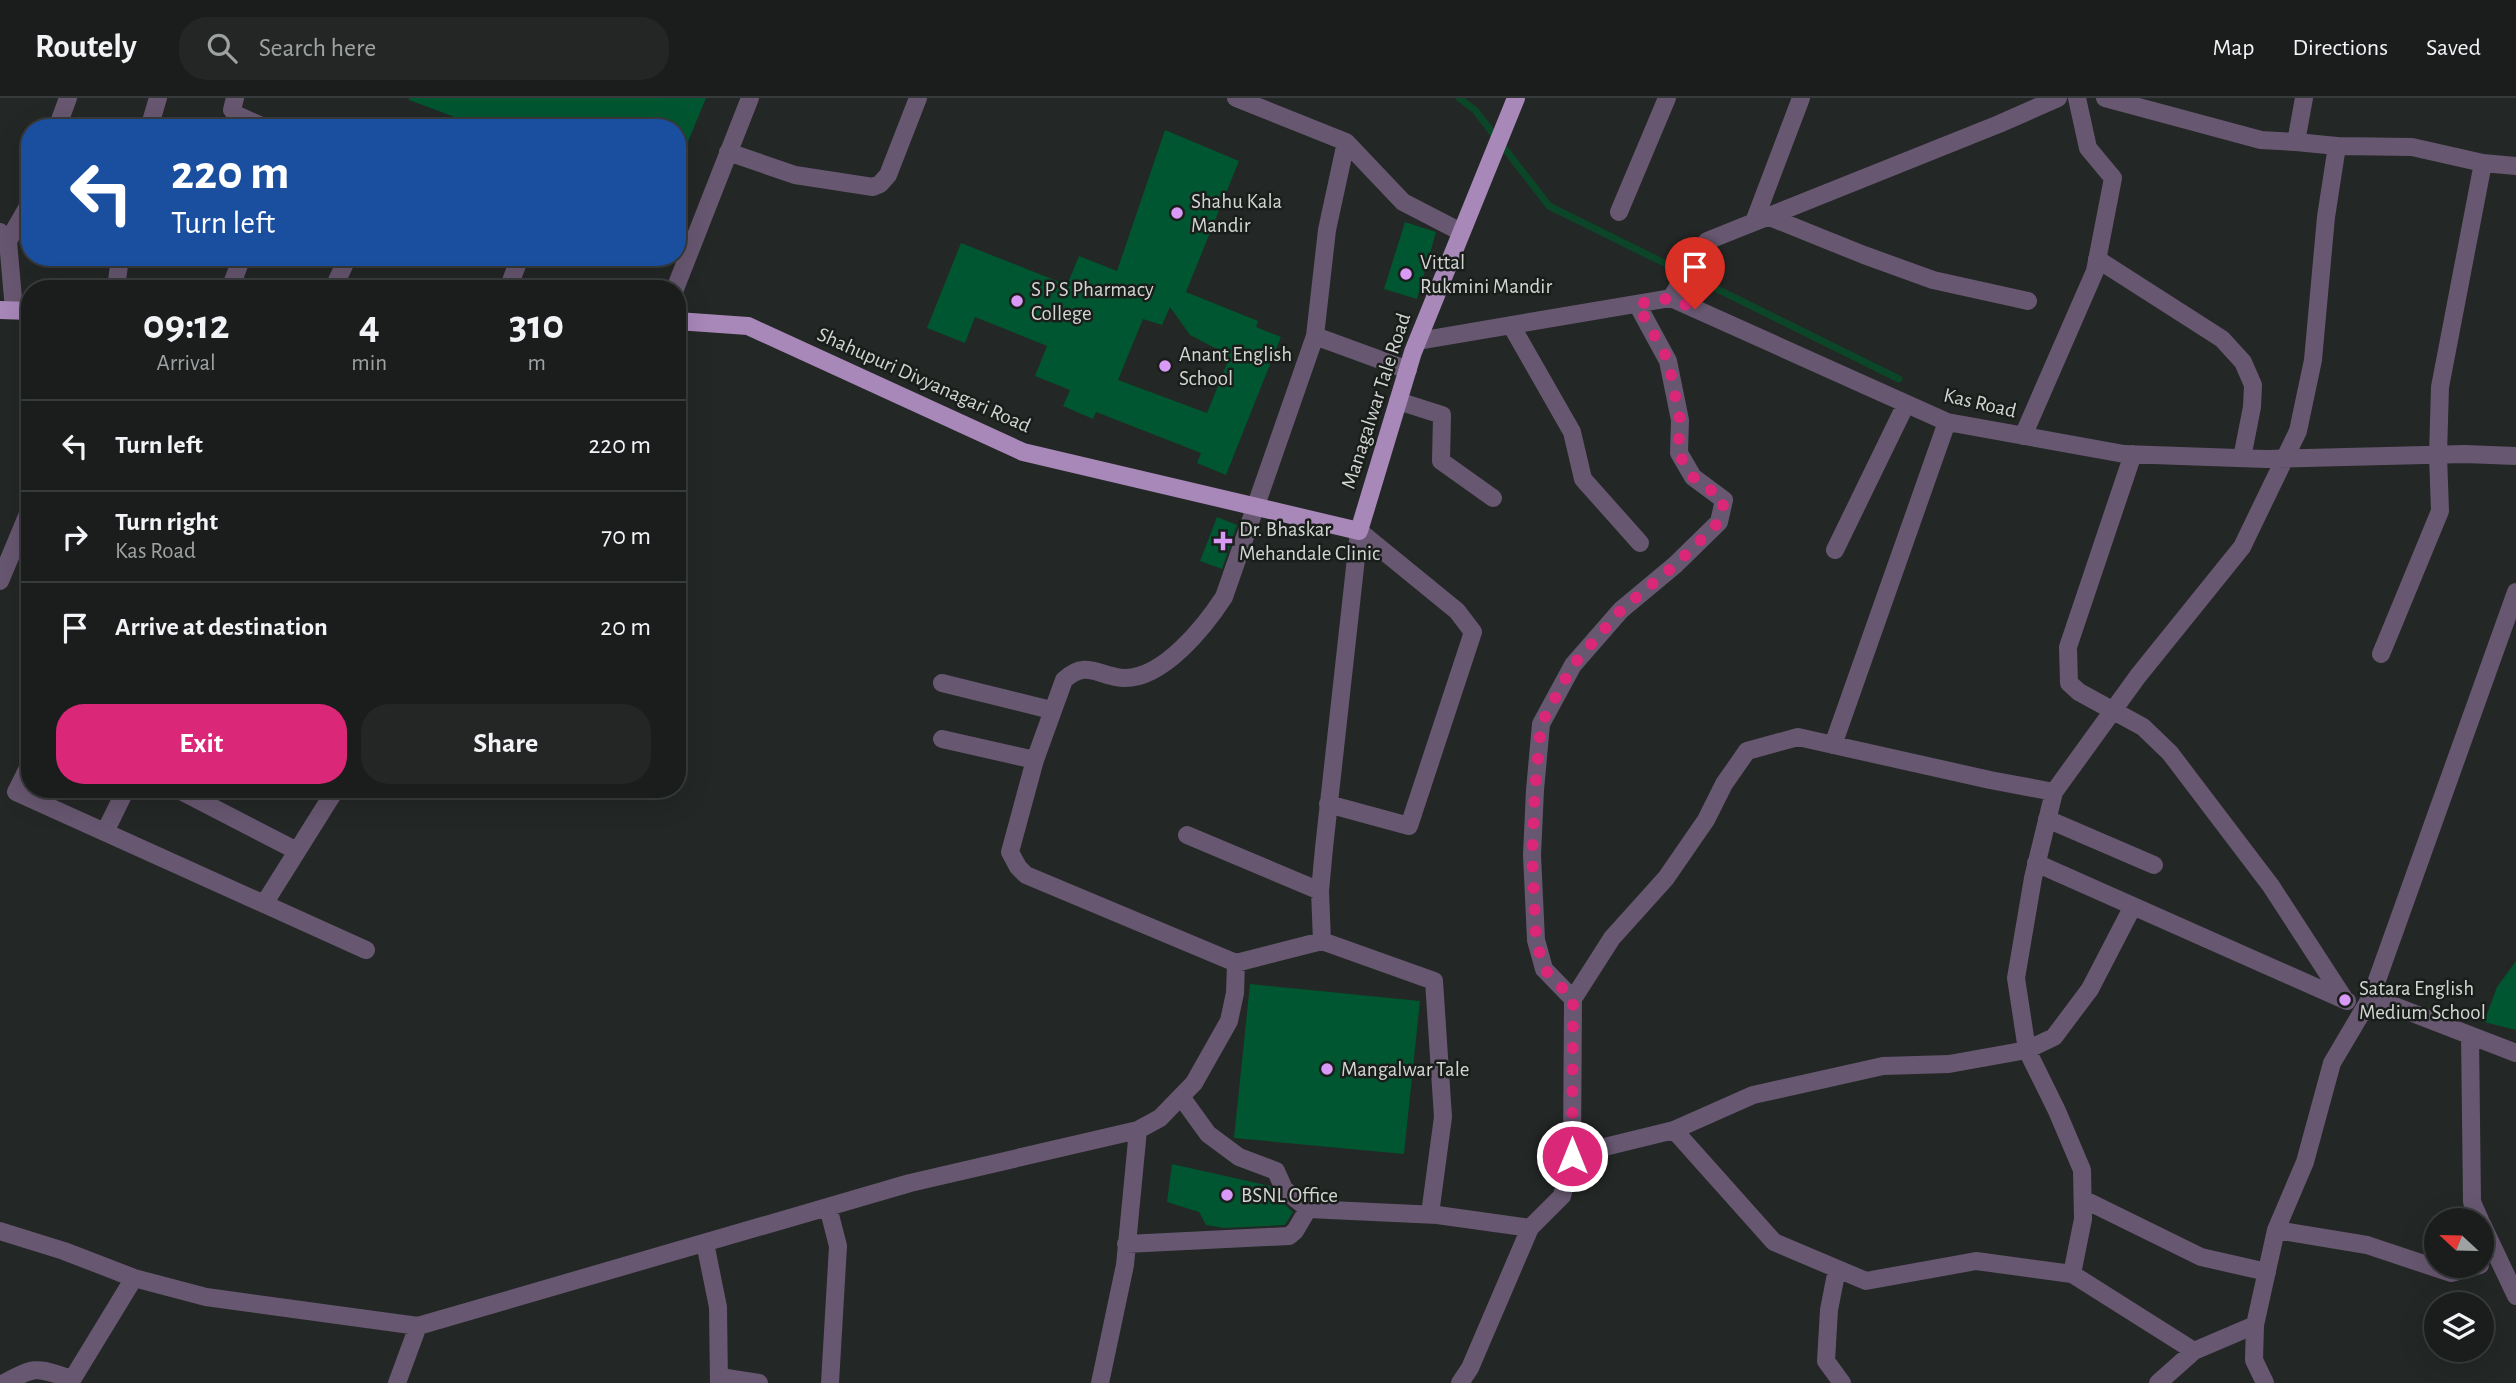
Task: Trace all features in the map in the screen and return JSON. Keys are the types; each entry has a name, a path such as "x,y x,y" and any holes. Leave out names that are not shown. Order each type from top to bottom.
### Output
{"main road":[{"name":"Managalwar Tale Road","path":"1359,531 1418,341 1516,98"},
{"name":"Shahupuri Divyanagari Road","path":"686,322 748,326 1023,452 1359,531"}],"street":[{"path":"60,119 68,98"},
{"path":"235,98 232,110 246,119"},
{"path":"686,261 750,98"},
{"path":"728,152 795,175 873,187 880,184 887,175 918,98"},
{"path":"1236,98 1346,142 1403,202 1461,232"},
{"path":"1619,212 1667,98"},
{"path":"1761,219 1801,98"},
{"path":"2026,98 2051,101"},
{"path":"2022,436 2095,271 2113,178 2088,148 2077,98"},
{"path":"2105,98 2261,140 2337,146 2412,147 2483,163 2516,166"},
{"path":"2296,142 2304,98"},
{"path":"151,119 155,99"},
{"path":"1418,341 1671,298 1707,241 2051,101"},
{"path":"1346,142 1327,230 1315,336 1224,597 1206,624 1168,660 1139,676 1124,678 1088,668 1070,674 1064,680 1035,760 1010,852 1026,876 1236,963 1322,941 1434,981 1443,1117 1430,1214 1530,1228"},
{"path":"2072,1274 2082,1219 2082,1170 2027,1050 2017,978 2036,863 2054,792 2113,711 2242,547 2298,431 2313,360 2326,217 2337,146"},
{"path":"2381,654 2440,511 2440,387 2483,163"},
{"path":"15,311 4,237 21,215"},
{"path":"1761,219 1933,280 2028,301"},
{"path":"2098,259 2222,339 2243,362 2253,384 2252,408 2242,458"},
{"name":"Kas Road","path":"1671,298 1947,422 2133,454 2242,458 2516,456"},
{"path":"1573,999 1544,969 1536,940 1532,855 1541,724 1573,665 1621,610 1675,565 1719,522 1724,500 1693,477 1678,453 1680,420 1668,360 1637,304"},
{"path":"1511,325 1572,432 1583,480 1640,543"},
{"path":"1315,336 1408,370"},
{"path":"1398,401 1442,415 1441,461 1493,498"},
{"path":"1835,550 1906,404"},
{"path":"1833,745 1947,422"},
{"path":"2133,454 2068,648 2069,683 2079,692 2143,727 2171,753 2272,886 2345,1000"},
{"path":"0,581 21,531"},
{"path":"1328,804 1409,826 1473,632 1457,611 1359,531"},
{"name":"Managalwar Tale Road","path":"1322,941 1320,891 1359,531"},
{"path":"2265,1383 2254,1360 2255,1325 2276,1230 2305,1162 2332,1063 2367,1003 2516,592"},
{"path":"942,684 1051,710"},
{"path":"1460,1383 1470,1368 1530,1228 1562,1196 1572,1156 1573,999 1612,938 1666,878 1706,820 1724,784 1748,751 1798,737 2054,792"},
{"path":"942,739 1035,760"},
{"path":"29,798 366,950"},
{"path":"105,832 122,798"},
{"path":"194,798 297,851"},
{"path":"264,904 329,798"},
{"path":"2047,820 2154,865"},
{"path":"1188,835 1320,891"},
{"path":"2036,863 2345,1000 2367,1003 2516,1052"},
{"path":"1572,1156 1674,1130 1753,1095 1883,1066 1949,1064 2027,1050 2054,1037 2084,999 2133,906"},
{"path":"0,1231 64,1251 134,1278 206,1297 418,1326 910,1183 1139,1130 1160,1118 1194,1083 1229,1021 1235,993 1236,963"},
{"path":"2470,1036 2472,1202 2475,1208"},
{"path":"1182,1098 1208,1134 1239,1157 1276,1171 1284,1189 1308,1209 1438,1215"},
{"path":"1100,1383 1125,1265 1139,1130"},
{"path":"1674,1130 1774,1242 1837,1269 1866,1281 1976,1261 2072,1274 2194,1351"},
{"path":"2083,1199 2201,1256 2267,1272"},
{"path":"828,1207 838,1247 830,1383"},
{"path":"1126,1244 1289,1236 1308,1209"},
{"path":"2276,1230 2367,1245 2424,1264"},
{"path":"705,1243 718,1307 720,1380 759,1383"},
{"path":"1837,1269 1829,1310 1826,1361 1842,1383"},
{"path":"2494,1272 2516,1296"},
{"path":"4,1383 38,1368 71,1381 134,1278"},
{"path":"2158,1383 2194,1351 2255,1325"},
{"path":"397,1383 418,1326"}],"building":[{"path":"706,98 686,147 686,119 460,119 409,100"},
{"path":"1165,130 1239,161 1186,292 1258,321 1256,327 1281,337 1226,475 1197,463 1201,453 1096,412 1093,419 1063,406 1070,390 1035,376 1047,346 975,317 965,343 927,328 961,243 1067,285 1079,256 1117,271","holes":["1170,307 1190,335 1230,356 1207,413 1118,380 1143,319 1162,325"]},
{"name":"Vittal Rukmini Mandir","path":"1405,222 1436,232 1417,299 1384,289"},
{"path":"1217,517 1237,525 1222,569 1200,561"},
{"path":"2516,961 2516,1030 2484,1022 2497,987"},
{"name":"Mangalwar Tale","path":"1250,984 1420,1001 1404,1154 1234,1138"},
{"name":"BSNL Office","path":"1172,1164 1270,1186 1276,1197 1293,1212 1285,1225 1224,1228 1206,1225 1199,1212 1167,1202"}],"waterway":[{"path":"1459,98 1475,110 1549,206 1899,379"}],"place":[{"name":"Shahu Kala Mandir","path":"1177,213"},
{"name":"Vittal Rukmini Mandir","path":"1406,274"},
{"name":"S P S Pharmacy College","path":"1017,301"},
{"name":"Anant English School","path":"1165,366"},
{"name":"Dr. Bhaskar Mehandale Clinic","path":"1223,541"},
{"name":"Satara English Medium School","path":"2345,1000"},
{"name":"Mangalwar Tale","path":"1327,1069"},
{"name":"BSNL Office","path":"1227,1195"}],"route":[{"path":"1572,1156 1573,999 1544,969 1536,940 1532,855 1541,724 1573,665 1621,610 1675,565 1719,522 1724,500 1693,477 1678,453 1680,420 1668,360 1637,304 1671,298 1695,309"}]}
